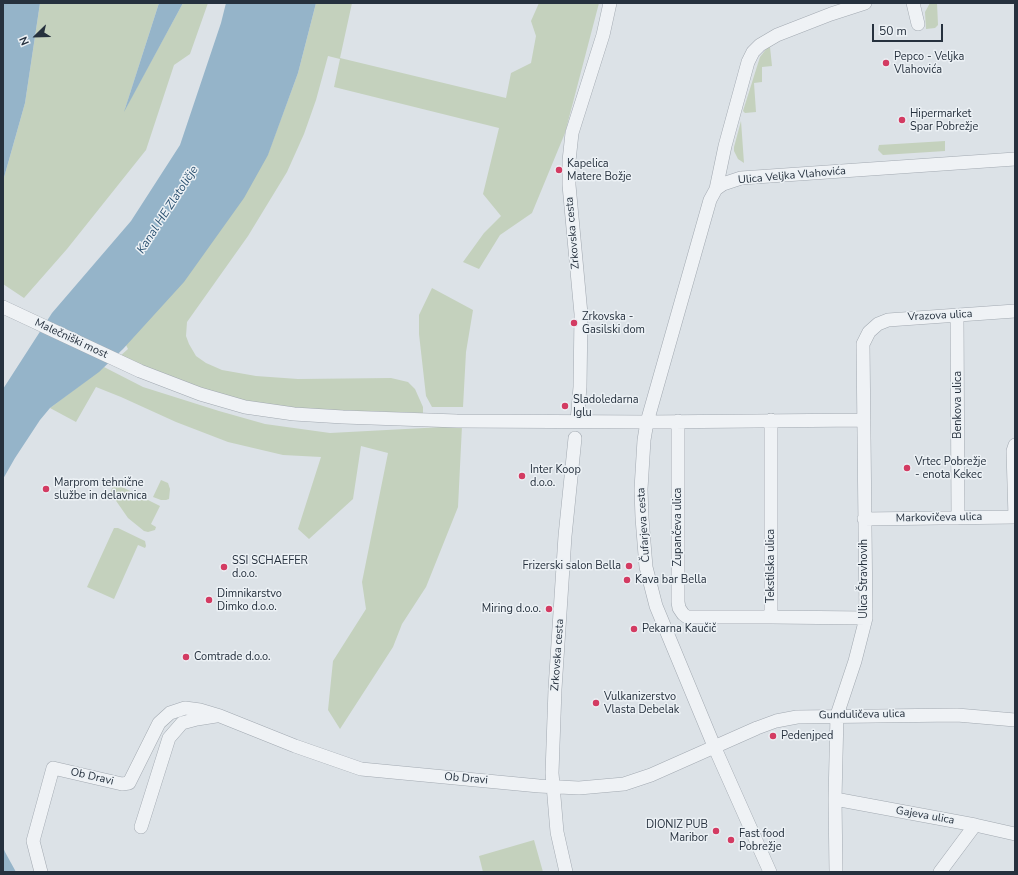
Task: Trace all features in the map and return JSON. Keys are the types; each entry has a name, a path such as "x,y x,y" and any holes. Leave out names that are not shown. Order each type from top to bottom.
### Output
{"street":[{"name":"Zrkovska cesta","path":"577,421 580,387 581,314 569,186 569,161 572,134 603,35 610,3"},
{"path":"716,189 725,146 748,62 753,52 760,45 777,35 831,14 865,3"},
{"path":"913,3 918,24"},
{"name":"Ulica Veljka Vlahovića","path":"716,189 730,181 741,178 1015,159"},
{"name":"Čufarjeva cesta","path":"716,189 710,200 647,422 644,440 641,489 642,518 646,567 656,606 714,746 770,872"},
{"name":"Malečniški most","path":"3,307 140,371 200,394 245,407 294,414 457,421 647,422 864,420"},
{"name":"Vrazova ulica","path":"869,332 878,324 888,320 1015,312"},
{"name":"Benkova ulica","path":"957,315 958,518"},
{"name":"Ulica Štravhovih","path":"836,872 835,799 837,715 855,661 866,618 863,344 869,332"},
{"name":"Tekstilska ulica","path":"771,420 770,617 866,618"},
{"name":"Zupančeva ulica","path":"678,421 679,608 687,617 770,617"},
{"name":"Zrkovska cesta","path":"566,872 558,832 552,773 555,689 575,438"},
{"path":"1015,445 1013,451 1015,517"},
{"name":"Markovičeva ulica","path":"864,518 1015,517"},
{"name":"Ob Dravi","path":"41,872 33,841 53,768 122,784 129,783 160,723 170,713 185,708 200,710 220,716 295,746 361,769 553,787 605,787 624,784 651,775 714,746"},
{"name":"Gunduličeva ulica","path":"714,746 776,721 796,717 837,715 957,715 1015,720"},
{"name":"Ob Dravi","path":"141,827 169,738 182,723 197,719 220,716"},
{"name":"Gajeva ulica","path":"835,799 975,824 1015,834"},
{"path":"940,872 975,824"}],"green space":[{"path":"40,3 159,3 125,109 183,3 208,3 190,54 174,65 146,150 67,249 24,298 3,284 3,181 25,103"},
{"path":"316,3 352,3 340,58 506,98 511,73 531,63 536,36 531,21 539,3 599,3 565,133 532,213 500,235 479,269 463,262 484,233 501,216 483,194 499,128 334,87 340,59 328,56 316,100 304,134 287,172 248,236 187,322 186,336 196,356 206,363 222,370 256,376 298,379 391,378 408,382 415,389 423,407 423,413 297,409 243,401 206,391 119,357 128,349 126,345 268,154 298,73"},
{"path":"930,3 937,3 938,25 935,28 926,29 925,12"},
{"path":"770,47 772,66 762,67 762,82 754,83 756,112 745,113 743,111 760,57 767,48"},
{"path":"741,121 744,163 738,159 734,151"},
{"path":"945,141 945,151 883,155 878,150 879,145"},
{"path":"432,288 473,310 466,352 463,407 432,407 426,396 419,334 419,315"},
{"path":"104,367 143,387 265,424 330,433 462,426 458,507 426,587 402,624 393,647 340,729 328,710 333,661 366,609 362,582 388,453 361,446 353,499 309,539 298,529 321,457 283,455 228,442 176,422 96,387 76,422 50,408"},
{"path":"161,480 168,483 170,489 169,499 166,500 153,497"},
{"path":"114,483 160,506 151,524 156,527 155,530 148,532 144,531 128,518 112,495 111,491"},
{"path":"114,528 118,528 145,541 146,546 145,548 138,545 114,599 87,587"},
{"path":"534,840 543,872 483,872 479,856"}],"water":[{"path":"3,3 40,3 25,103 3,181"},
{"path":"159,3 183,3 124,112"},
{"name":"Kanal HE Zlatoličje","path":"226,3 316,3 298,73 268,155 244,198 184,282 123,349 99,372 50,408 40,420 3,479 3,389 52,313 131,221 180,145 221,23"},
{"path":"3,847 5,852 16,872 3,872"}],"place":[{"name":"Pepco - Veljka Vlahovića","path":"886,63"},
{"name":"Hipermarket Spar Pobrežje","path":"902,120"},
{"name":"Kapelica Matere Božje","path":"559,170"},
{"name":"Zrkovska - Gasilski dom","path":"574,323"},
{"name":"Sladoledarna Iglu","path":"565,406"},
{"name":"Vrtec Pobrežje - enota Kekec","path":"907,468"},
{"name":"Inter Koop d.o.o.","path":"522,476"},
{"name":"Marprom tehnične službe in delavnica","path":"46,489"},
{"name":"Frizerski salon Bella","path":"629,566"},
{"name":"SSI SCHAEFER d.o.o.","path":"224,567"},
{"name":"Kava bar Bella","path":"627,580"},
{"name":"Dimnikarstvo Dimko d.o.o.","path":"209,600"},
{"name":"Miring d.o.o.","path":"549,609"},
{"name":"Pekarna Kaučič","path":"634,629"},
{"name":"Comtrade d.o.o.","path":"186,657"},
{"name":"Vulkanizerstvo Vlasta Debelak","path":"596,703"},
{"name":"Pedenjped","path":"773,736"},
{"name":"DIONIZ PUB Maribor","path":"716,831"},
{"name":"Fast food Pobrežje","path":"731,840"}]}
